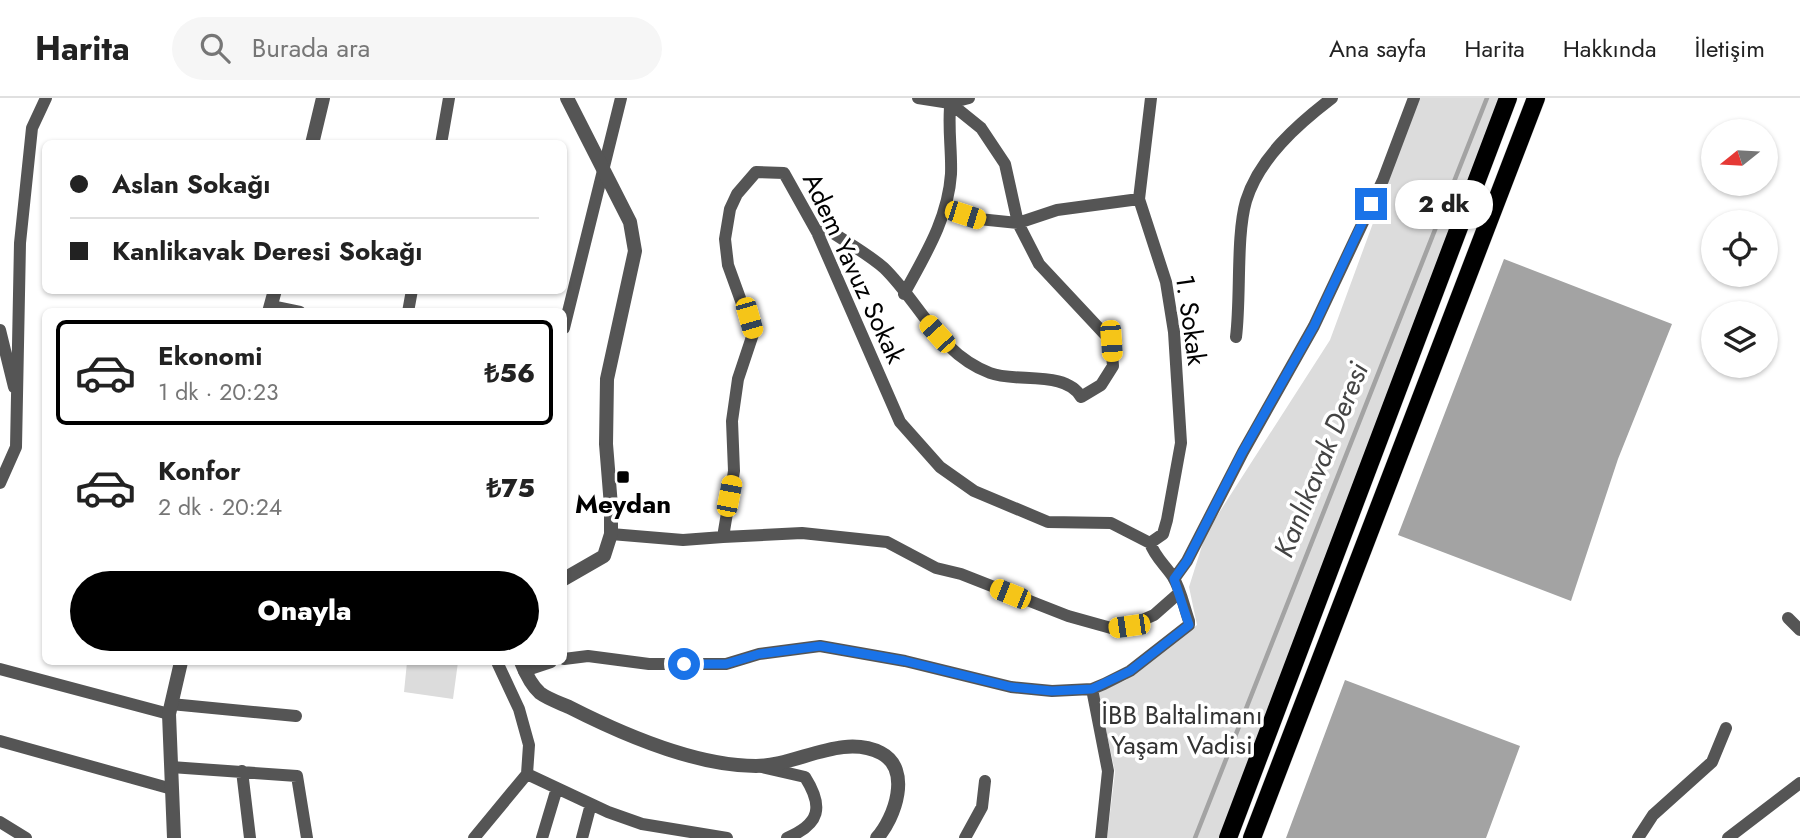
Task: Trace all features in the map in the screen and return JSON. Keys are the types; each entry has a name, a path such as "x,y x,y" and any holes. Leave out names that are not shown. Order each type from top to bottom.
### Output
{"main road":[{"path":"1228,838 1508,98"},
{"path":"1252,838 1536,98"}],"street":[{"path":"0,483 16,447 20,243 32,128 46,98"},
{"path":"313,140 323,98"},
{"path":"442,140 449,98"},
{"path":"567,98 630,222 635,251 607,379 606,444 611,534 604,556 567,577"},
{"path":"567,316 621,98"},
{"path":"918,98 950,101 969,98"},
{"name":"1. Sokak","path":"1150,543 1163,534 1181,443 1166,282 1139,199 1151,98"},
{"path":"1236,337 1246,201 1267,161 1292,131 1332,98"},
{"path":"1174,579 1187,561 1242,453 1314,326 1383,180 1414,98"},
{"path":"904,294 941,223 946,207 952,143 950,101"},
{"path":"817,233 830,231 884,269 949,348 977,366 992,374 1061,383 1076,388 1082,397 1101,385 1112,366 1111,341 1039,264 1018,223 1004,164 981,128 950,101"},
{"name":"Adem Yavuz Sokak","path":"723,537 734,471 732,421 738,379 753,334 728,265 725,239 730,209 744,183 756,172 784,173 817,233 900,422 940,467 974,491 1048,522 1111,523 1150,543"},
{"path":"946,207 979,219 1018,223 1057,210 1139,199"},
{"path":"0,330 17,401"},
{"path":"611,534 682,540 802,533 887,542 936,568 961,574 1068,616 1111,628 1129,626 1154,615 1180,593"},
{"path":"567,659 588,656 649,664 726,664 759,654 820,646 905,661 1011,687 1052,691 1092,689 1130,671 1185,630 1189,621 1174,579 1154,553 1150,543"},
{"path":"1788,618 1800,630"},
{"path":"174,838 170,709 180,665"},
{"path":"474,838 527,774 529,745 519,709 498,665"},
{"path":"523,666 540,693 622,732 714,762 758,766 805,777 816,794 816,816 807,830 786,838"},
{"path":"0,669 170,709 296,716"},
{"path":"1092,689 1108,772 1101,838"},
{"path":"1638,838 1653,815 1712,762 1727,728"},
{"path":"0,741 172,789"},
{"path":"758,766 843,747 883,754 891,762 899,780 897,797 877,838"},
{"path":"171,767 297,776 307,838"},
{"path":"242,771 250,838"},
{"path":"527,774 642,824 727,838"},
{"path":"965,838 982,807 985,781"},
{"path":"1728,838 1800,783"},
{"path":"542,838 557,788"},
{"path":"582,838 591,804"},
{"path":"0,822 26,838"}],"green space":[{"name":"İBB Baltalimanı Yaşam Vadisi","path":"1419,98 1501,98 1220,838 1107,838 1115,772 1098,692 1126,680 1197,625 1189,587 1206,533 1330,340"},
{"path":"407,665 458,665 453,699 404,692"}],"shaded area":[{"path":"1504,259 1672,324 1618,459 1571,601 1398,535"},
{"path":"1345,680 1520,746 1486,838 1286,838"}],"waterway":[{"name":"Kanlıkavak Deresi","path":"1195,838 1487,98"}],"place":[{"name":"Meydan","path":"623,477"}],"route":[{"path":"684,664 726,664 759,654 820,646 905,661 1037,691 1092,689 1130,671 1189,625 1174,579 1187,561 1242,453 1314,326 1371,204"}]}
